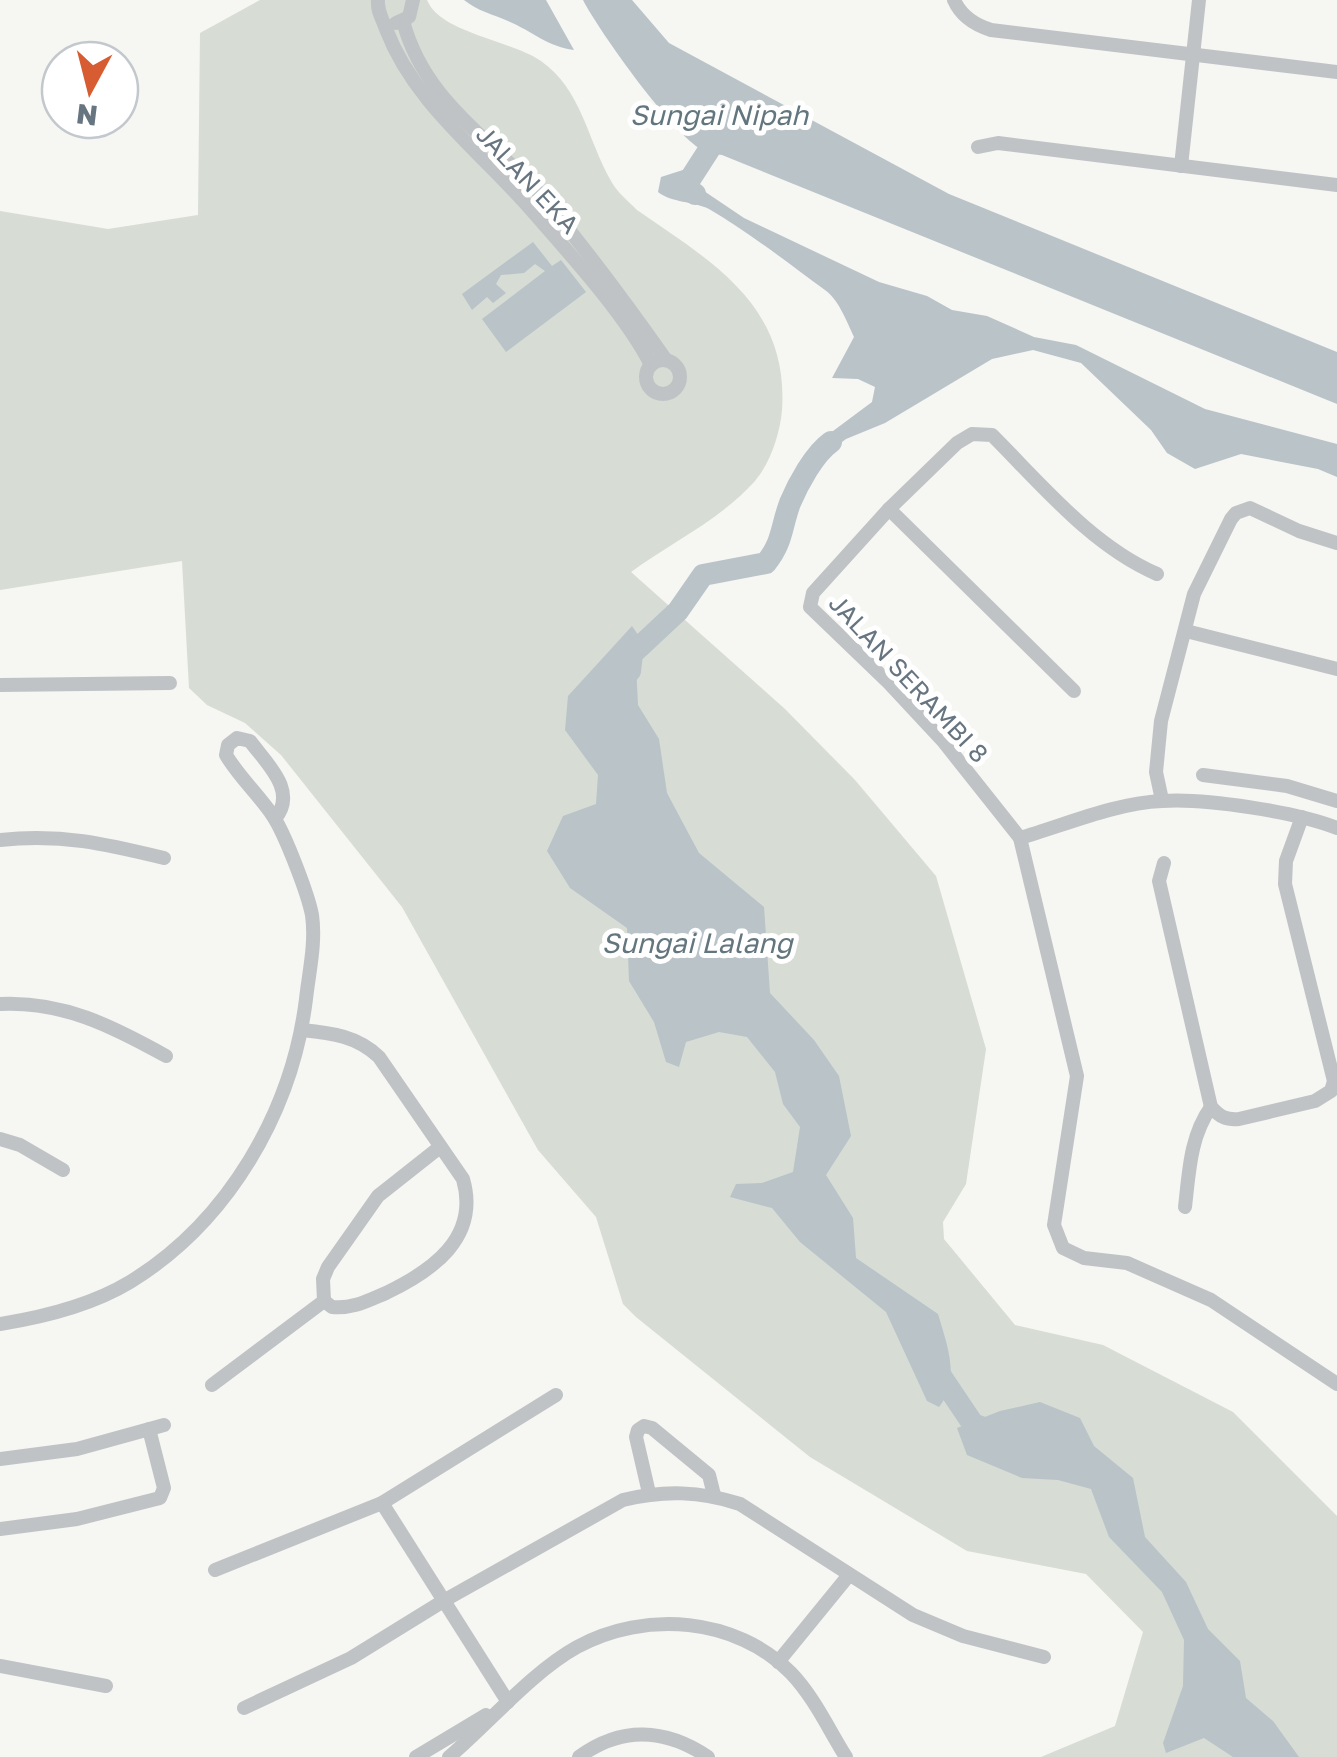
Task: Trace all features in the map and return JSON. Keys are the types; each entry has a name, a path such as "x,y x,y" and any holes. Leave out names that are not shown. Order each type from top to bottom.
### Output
{"street":[{"name":"JALAN EKA","path":"378,0 382,18 423,94 458,136 532,210 658,362 542,197 446,104 408,40 403,22"},
{"path":"382,18 403,22 413,11 413,0"},
{"path":"954,0 966,17 991,30 1337,72"},
{"path":"1181,166 1199,0"},
{"path":"978,147 998,143 1337,185"},
{"name":"JALAN SERAMBI 8","path":"1020,838 943,741 810,607 813,593 889,509 957,443 972,434 985,433 1124,560 1157,574"},
{"path":"889,509 1074,691"},
{"path":"1162,800 1156,772 1157,746 1194,594 1230,519 1243,509 1259,511 1299,531 1337,543"},
{"path":"1186,631 1337,669"},
{"path":"0,686 170,683"},
{"path":"0,1324 55,1313 126,1284 184,1241 241,1175 265,1132 294,1061 302,1030 313,940 312,914 275,819 226,756 228,745 236,738 250,741 282,784 284,802 275,819"},
{"path":"1204,775 1244,779 1337,801"},
{"path":"1239,806 1244,779"},
{"path":"1337,828 1239,806 1162,800 1020,838 1077,1076 1054,1226 1063,1248 1072,1254 1112,1259 1211,1300 1337,1384"},
{"path":"1164,863 1159,881 1211,1107 1228,1120 1314,1101 1331,1092 1333,1070 1285,884 1286,862 1302,818"},
{"path":"0,840 90,840 164,858"},
{"path":"0,1004 78,1012 105,1022 166,1056"},
{"path":"302,1030 331,1033 364,1044 379,1057 464,1179 467,1193 465,1220 448,1254 417,1278 356,1306 332,1307 324,1301"},
{"path":"1185,1207 1200,1122 1211,1107"},
{"path":"0,1139 20,1145 63,1170"},
{"path":"324,1301 323,1278 328,1267 378,1196 440,1147"},
{"path":"212,1385 324,1301"},
{"path":"215,1570 382,1503 556,1395"},
{"path":"649,1494 636,1437 644,1426 652,1428 708,1474 714,1495"},
{"path":"0,1459 77,1449 157,1427 164,1488 160,1498 77,1518 0,1529"},
{"path":"244,1708 351,1658 623,1500 649,1494 714,1495 740,1504 930,1622 963,1636 1044,1657"},
{"path":"382,1503 508,1702"},
{"path":"778,1662 849,1575"},
{"path":"449,1757 575,1648 600,1636 646,1624 717,1630 744,1640 778,1662 793,1675 846,1757"},
{"path":"0,1666 106,1686"},
{"path":"416,1757 508,1702"},
{"path":"579,1757 610,1740 654,1733 676,1739 708,1757"}],"shaded area":[{"path":"260,0 427,0 446,20 541,61 575,101 619,193 718,268 759,314 773,342 781,373 781,419 766,465 727,507 631,572 785,709 855,780 936,876 986,1049 966,1184 943,1222 944,1239 1015,1325 1103,1345 1233,1412 1337,1516 1337,1757 1041,1757 1115,1726 1143,1632 1086,1574 967,1551 810,1457 623,1304 596,1217 538,1150 402,907 281,755 245,723 207,705 189,688 182,561 0,590 0,211 108,229 198,215 200,33"}],"water":[{"path":"464,0 546,0 574,50 548,42"},
{"name":"Sungai Nipah","path":"583,0 632,0 669,43 949,194 1337,352 1337,404 722,155 706,152 676,128 658,107"},
{"path":"686,169 698,177 698,187 744,218 879,282 927,296 952,310 987,316 1034,337 1076,345 1205,409 1337,444 1337,477 1318,469 1241,454 1195,469 1167,453 1151,430 1081,363 1033,350 992,359 885,423 846,439 813,464 821,440 872,402 875,387 858,379 832,378 854,337 838,305 825,290 709,209 658,192 661,177"},
{"path":"533,242 552,266 561,260 586,292 506,352 482,319 545,271 535,264 524,273 501,275 496,284 506,293 493,303 487,297 472,310 462,294"},
{"name":"Sungai Lalang","path":"632,626 641,639 636,666 638,705 659,739 667,793 699,853 764,907 770,993 814,1040 839,1076 851,1136 826,1175 853,1218 856,1258 938,1314 951,1373 939,1407 927,1401 886,1312 800,1242 772,1208 730,1197 736,1184 762,1183 793,1172 800,1127 783,1104 775,1072 747,1037 719,1032 686,1042 679,1067 666,1062 654,1022 629,981 627,928 570,888 547,851 563,816 596,804 598,775 565,730 568,696"},
{"path":"1040,1402 1080,1418 1094,1446 1133,1478 1145,1537 1186,1582 1208,1629 1240,1661 1246,1698 1273,1721 1299,1757 1233,1757 1204,1738 1166,1753 1163,1743 1183,1686 1184,1640 1162,1592 1109,1537 1091,1489 1058,1480 1022,1478 967,1455 957,1428 1000,1411"}],"waterway":[{"path":"695,194 685,187 723,128"},
{"path":"630,671 632,654 678,611 703,575 766,563 779,541 802,479 831,442"},
{"path":"932,1363 973,1424 1001,1435"}]}
